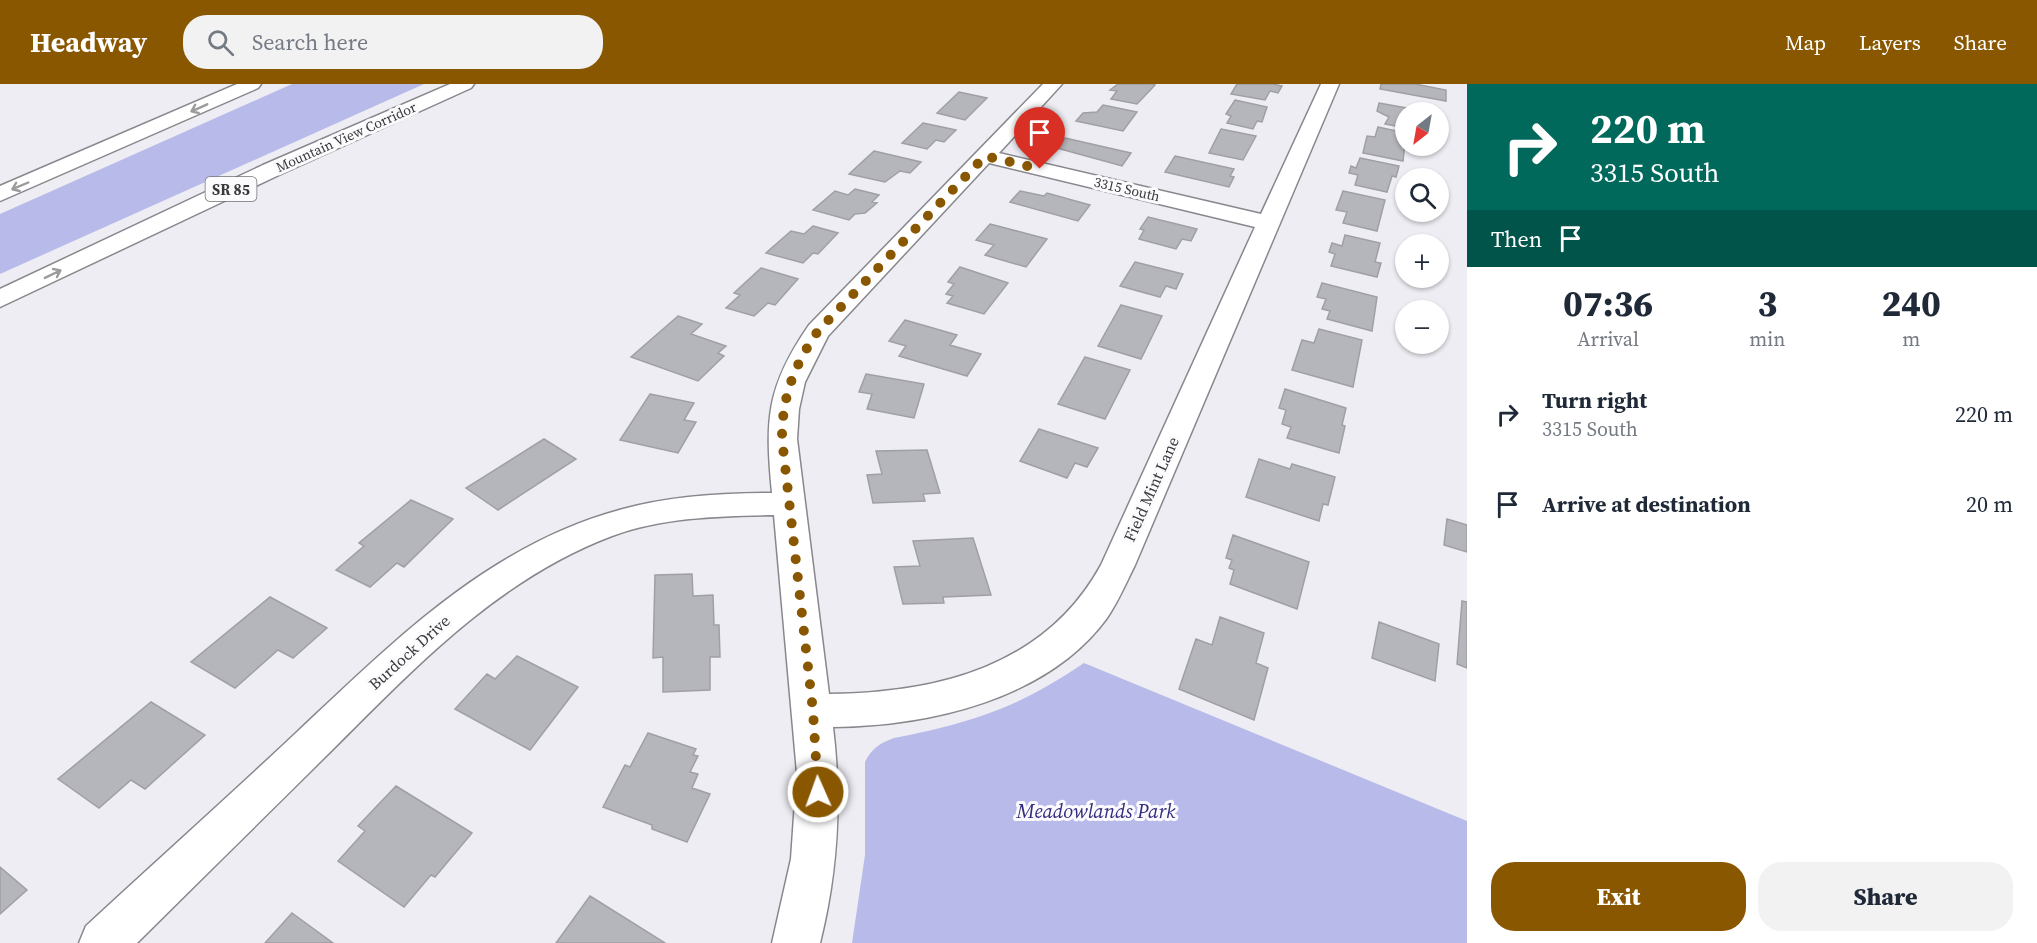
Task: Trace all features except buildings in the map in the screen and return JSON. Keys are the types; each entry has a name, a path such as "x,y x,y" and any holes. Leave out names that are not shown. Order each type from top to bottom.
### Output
{"main road":[{"path":"0,194 252,84"},
{"name":"Mountain View Corridor","path":"0,299 271,170 465,84"},
{"path":"796,943 814,869 818,828 813,711 782,439 782,410 800,360 818,331 1053,84"},
{"name":"Field Mint Lane","path":"813,711 917,705 955,695 1022,667 1075,629 1093,608 1118,564 1330,84"},
{"name":"3315 South","path":"985,156 1269,223"},
{"name":"Burdock Drive","path":"103,943 396,662 454,611 502,575 552,546 603,526 703,506 789,504"}],"green space":[{"path":"292,84 424,84 0,274 0,214"},
{"name":"Meadowlands Park","path":"1084,663 1467,821 1467,943 852,943 865,855 865,762 870,753 880,744 894,738 971,720 1015,703 1060,679"}],"route":[{"path":"818,792 813,711 782,439 782,410 791,381 800,360 818,331 985,156 1040,169"}]}
